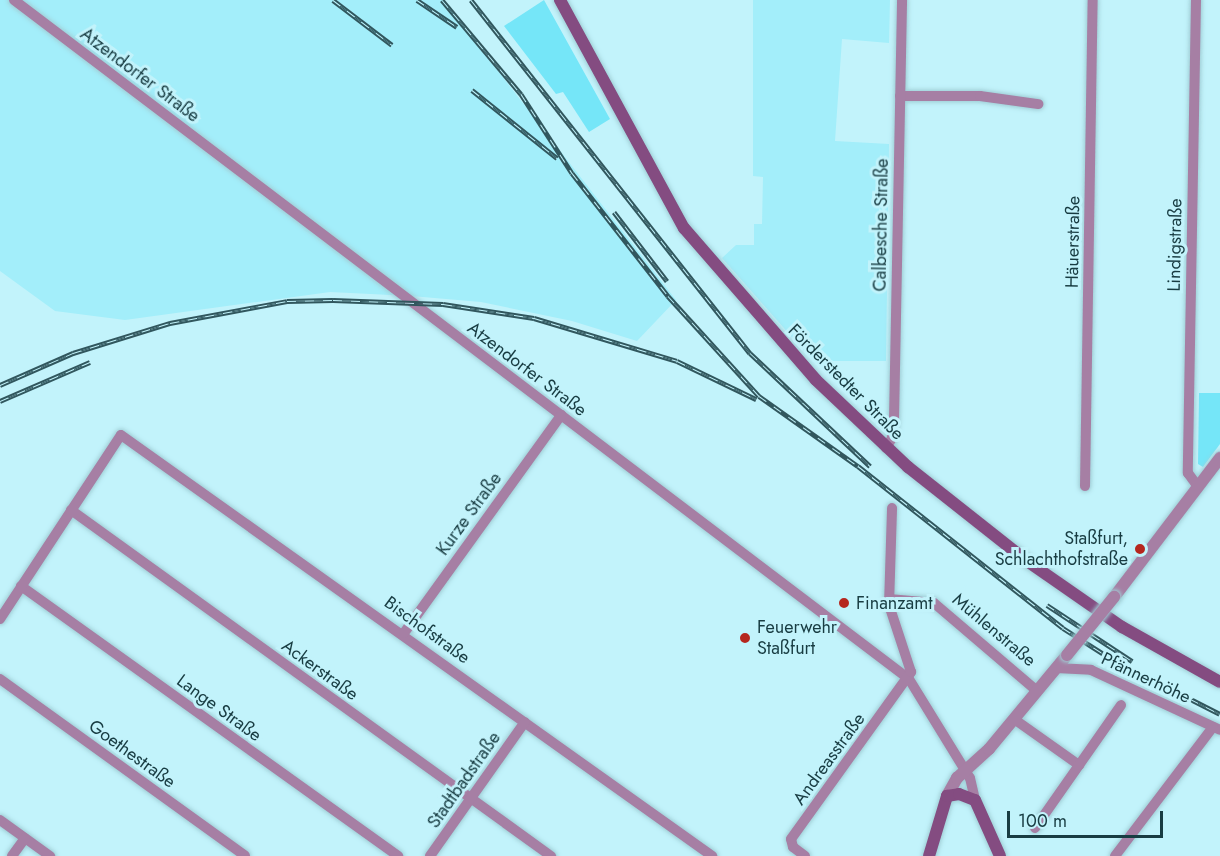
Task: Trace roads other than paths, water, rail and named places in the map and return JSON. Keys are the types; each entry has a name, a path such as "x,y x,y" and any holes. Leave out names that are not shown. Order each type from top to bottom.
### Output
{"main road":[{"name":"Förderstedter Straße","path":"560,0 684,228 776,337 886,448 1059,584 1134,634 1220,682"},
{"path":"929,856 948,796 959,794 975,800 1000,856"}],"street":[{"name":"Atzendorfer Straße","path":"14,0 909,680 965,771 975,800"},
{"name":"Calbesche Straße","path":"886,448 892,438 894,420 902,0"},
{"name":"Häuerstraße","path":"1085,486 1093,0"},
{"name":"Lindigstraße","path":"1196,0 1188,473 1198,487"},
{"path":"900,96 980,96 1038,104"},
{"name":"Kurze Straße","path":"404,633 561,415"},
{"name":"Bischofstraße","path":"71,510 120,435 404,633 712,856"},
{"path":"948,796 965,771 1014,719 1114,597 1220,458"},
{"path":"892,508 889,599 910,661 909,680"},
{"path":"0,619 71,510"},
{"name":"Ackerstraße","path":"71,510 550,856"},
{"name":"Lange Straße","path":"21,586 398,856"},
{"name":"Mühlenstraße","path":"889,599 934,603 1037,691"},
{"name":"Pfännerhöhe","path":"1056,668 1090,670 1216,728"},
{"name":"Goethestraße","path":"0,679 245,856"},
{"name":"Andreasstraße","path":"805,856 793,847 792,838 909,680"},
{"path":"1035,828 1121,705"},
{"path":"1014,719 1079,765"},
{"name":"Stadtbadstraße","path":"430,856 525,722"},
{"path":"1115,856 1216,728"},
{"path":"0,820 50,856"},
{"path":"12,856 25,838"}],"railway":[{"path":"333,0 392,45"},
{"path":"417,0 457,27"},
{"path":"442,0 521,94 572,173 668,296 759,396 858,466 1063,628 1110,658 1220,714"},
{"path":"471,0 750,353 870,466"},
{"path":"472,90 557,158"},
{"path":"614,212 667,281"},
{"path":"0,385 73,353 170,323 287,301 333,300 443,304 534,318 677,361 756,399"},
{"path":"0,401 90,362"},
{"path":"1047,605 1132,661"}],"place":[{"name":"Staßfurt, Schlachthofstraße","path":"1140,549"},
{"name":"Finanzamt","path":"844,603"},
{"name":"Feuerwehr Staßfurt","path":"745,638"}]}
